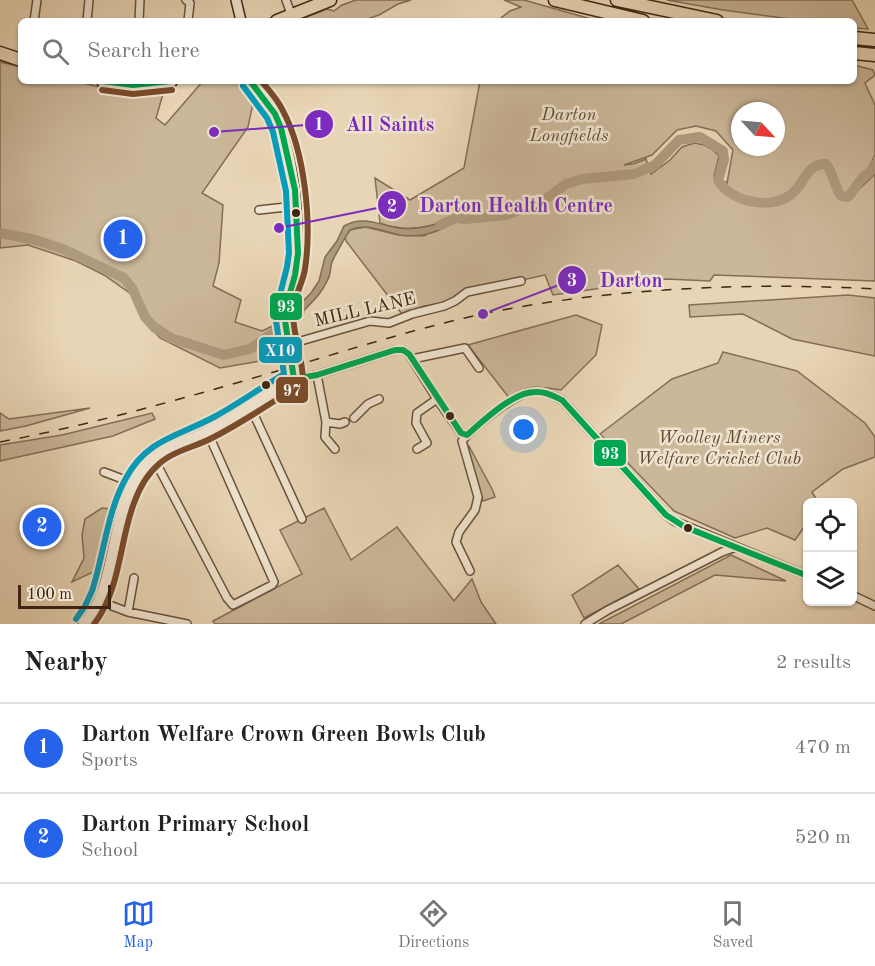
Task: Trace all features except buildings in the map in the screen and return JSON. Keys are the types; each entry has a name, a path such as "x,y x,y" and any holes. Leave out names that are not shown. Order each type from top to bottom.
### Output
{"highway":[{"path":"282,18 330,0"},
{"path":"555,0 630,18"},
{"path":"617,0 703,18"},
{"path":"857,38 875,40"},
{"path":"0,53 18,59"},
{"path":"857,53 875,55"}],"main road":[{"path":"236,0 240,18"},
{"path":"83,624 99,601 115,534 133,483 153,457 207,431 294,379 284,317 285,303 296,269 298,241 295,206 287,150 282,133 275,115 252,84"}],"street":[{"path":"34,18 37,0"},
{"path":"87,18 88,0"},
{"path":"139,18 140,0"},
{"path":"186,0 189,3 188,18"},
{"path":"286,0 291,14"},
{"path":"259,210 295,206"},
{"name":"MILL LANE","path":"287,345 370,321 389,323 412,314 444,306 467,292 518,283"},
{"path":"412,359 465,348 479,368"},
{"path":"294,379 317,375 395,350 406,352 461,434 467,435"},
{"path":"317,375 326,422 325,437 335,449"},
{"path":"470,571 456,542 459,532 475,510 478,497 462,441 485,420 523,394 545,392 562,400 666,515 685,526 803,574"},
{"path":"354,418 368,404 379,399"},
{"path":"417,449 427,443 416,423 417,413 436,399"},
{"path":"250,406 300,515 289,516"},
{"path":"326,422 340,424 345,422"},
{"path":"153,457 227,598 233,605 274,582 207,431"},
{"path":"104,472 133,483"},
{"path":"585,624 608,610 736,547"},
{"path":"128,612 134,578"},
{"path":"857,597 875,606"},
{"path":"99,601 128,612 187,624"}],"green space":[{"path":"356,0 411,0 370,18 304,18 327,9 334,11"},
{"path":"504,0 524,0 587,18 501,18 521,7"},
{"path":"667,0 852,0 868,29 857,28 857,18 783,18"},
{"path":"0,62 18,66 18,84 87,84 113,90 163,94 156,118 165,125 200,84 245,84 258,98 253,103 248,127 202,193 223,205 219,263 213,286 241,300 235,322 262,331 281,322 283,357 220,368 160,338 146,323 131,294 104,275 76,261 28,245 0,248"},
{"name":"Darton Longfields","path":"857,66 873,70 875,75 865,83 875,105 875,155 868,169 861,174 850,192 856,192 875,174 875,281 714,275 710,281 666,279 553,295 545,275 467,292 449,302 424,306 402,314 345,237 350,230 365,227 399,235 424,236 450,219 415,228 397,228 380,223 375,178 410,200 464,168 479,84 857,84"},
{"path":"848,295 875,298 875,356 792,339 743,314 690,317 689,305"},
{"path":"576,315 602,325 596,355 561,390 534,388 510,399 468,345"},
{"name":"Woolley Miners Welfare Cricket Club","path":"723,352 797,371 865,423 875,437 875,457 843,469 812,492 816,498 803,498 803,529 795,540 767,528 735,538 674,511 600,434 672,379 718,363"},
{"path":"90,408 0,431 0,413 9,419"},
{"path":"152,413 155,419 113,436 0,461 0,445 62,435"},
{"path":"469,446 495,497 483,501 467,454"},
{"path":"102,508 118,510 106,566 72,582 84,558 82,535 85,519"},
{"path":"324,508 351,560 397,527 454,601 472,579 481,602 496,624 215,624 213,621 302,574 280,530"},
{"path":"731,555 786,581 715,575 621,624 599,624"},
{"path":"618,565 639,589 584,618 572,595"}],"shaded area":[{"path":"450,219 453,223 440,230 421,235 400,235 369,227 350,230 332,262 325,286 291,326 291,313 311,293 319,281 325,257 337,241 344,226 364,221 399,228 412,228"}],"waterway":[{"path":"440,225 456,218 507,215 547,198 566,184 582,179 634,174 655,165 679,140 700,137 723,151 724,160 718,180 724,187 740,198 760,203 789,196 813,167 826,164 841,196 848,197 875,164"},
{"path":"0,233 35,240 63,249 124,278 132,288 145,317 154,327 171,338 224,355 250,349 293,319 300,311"}],"railway":[{"path":"0,442 141,409 431,326 530,305 678,289 777,286 875,289"}],"transit line":[{"name":"93","path":"126,84 142,84"},
{"name":"93","path":"252,84 275,114 281,128 295,190 298,253 295,275 284,314 294,379 317,375 395,350 403,350 409,354 461,433 467,435 499,408 517,397 535,392 549,394 562,400 666,515 685,527 803,574"},
{"name":"97","path":"94,624 110,596 129,518 141,487 151,472 171,456 234,426 299,386 303,381 293,313 304,274 307,251 305,188 291,128 279,103 263,84"},
{"name":"X10","path":"76,619 92,591 114,505 134,465 165,440 214,417 284,374 275,314 289,253 286,191 273,132 267,118 243,86"},
{"name":"97","path":"102,90 133,94 172,90"}],"place":[{"name":"All Saints","path":"214,132"},
{"name":"Darton Health Centre","path":"279,228"},
{"name":"Darton Welfare Crown Green Bowls Club","path":"123,239"},
{"name":"Darton","path":"483,314"},
{"name":"Darton Primary School","path":"42,527"}]}
